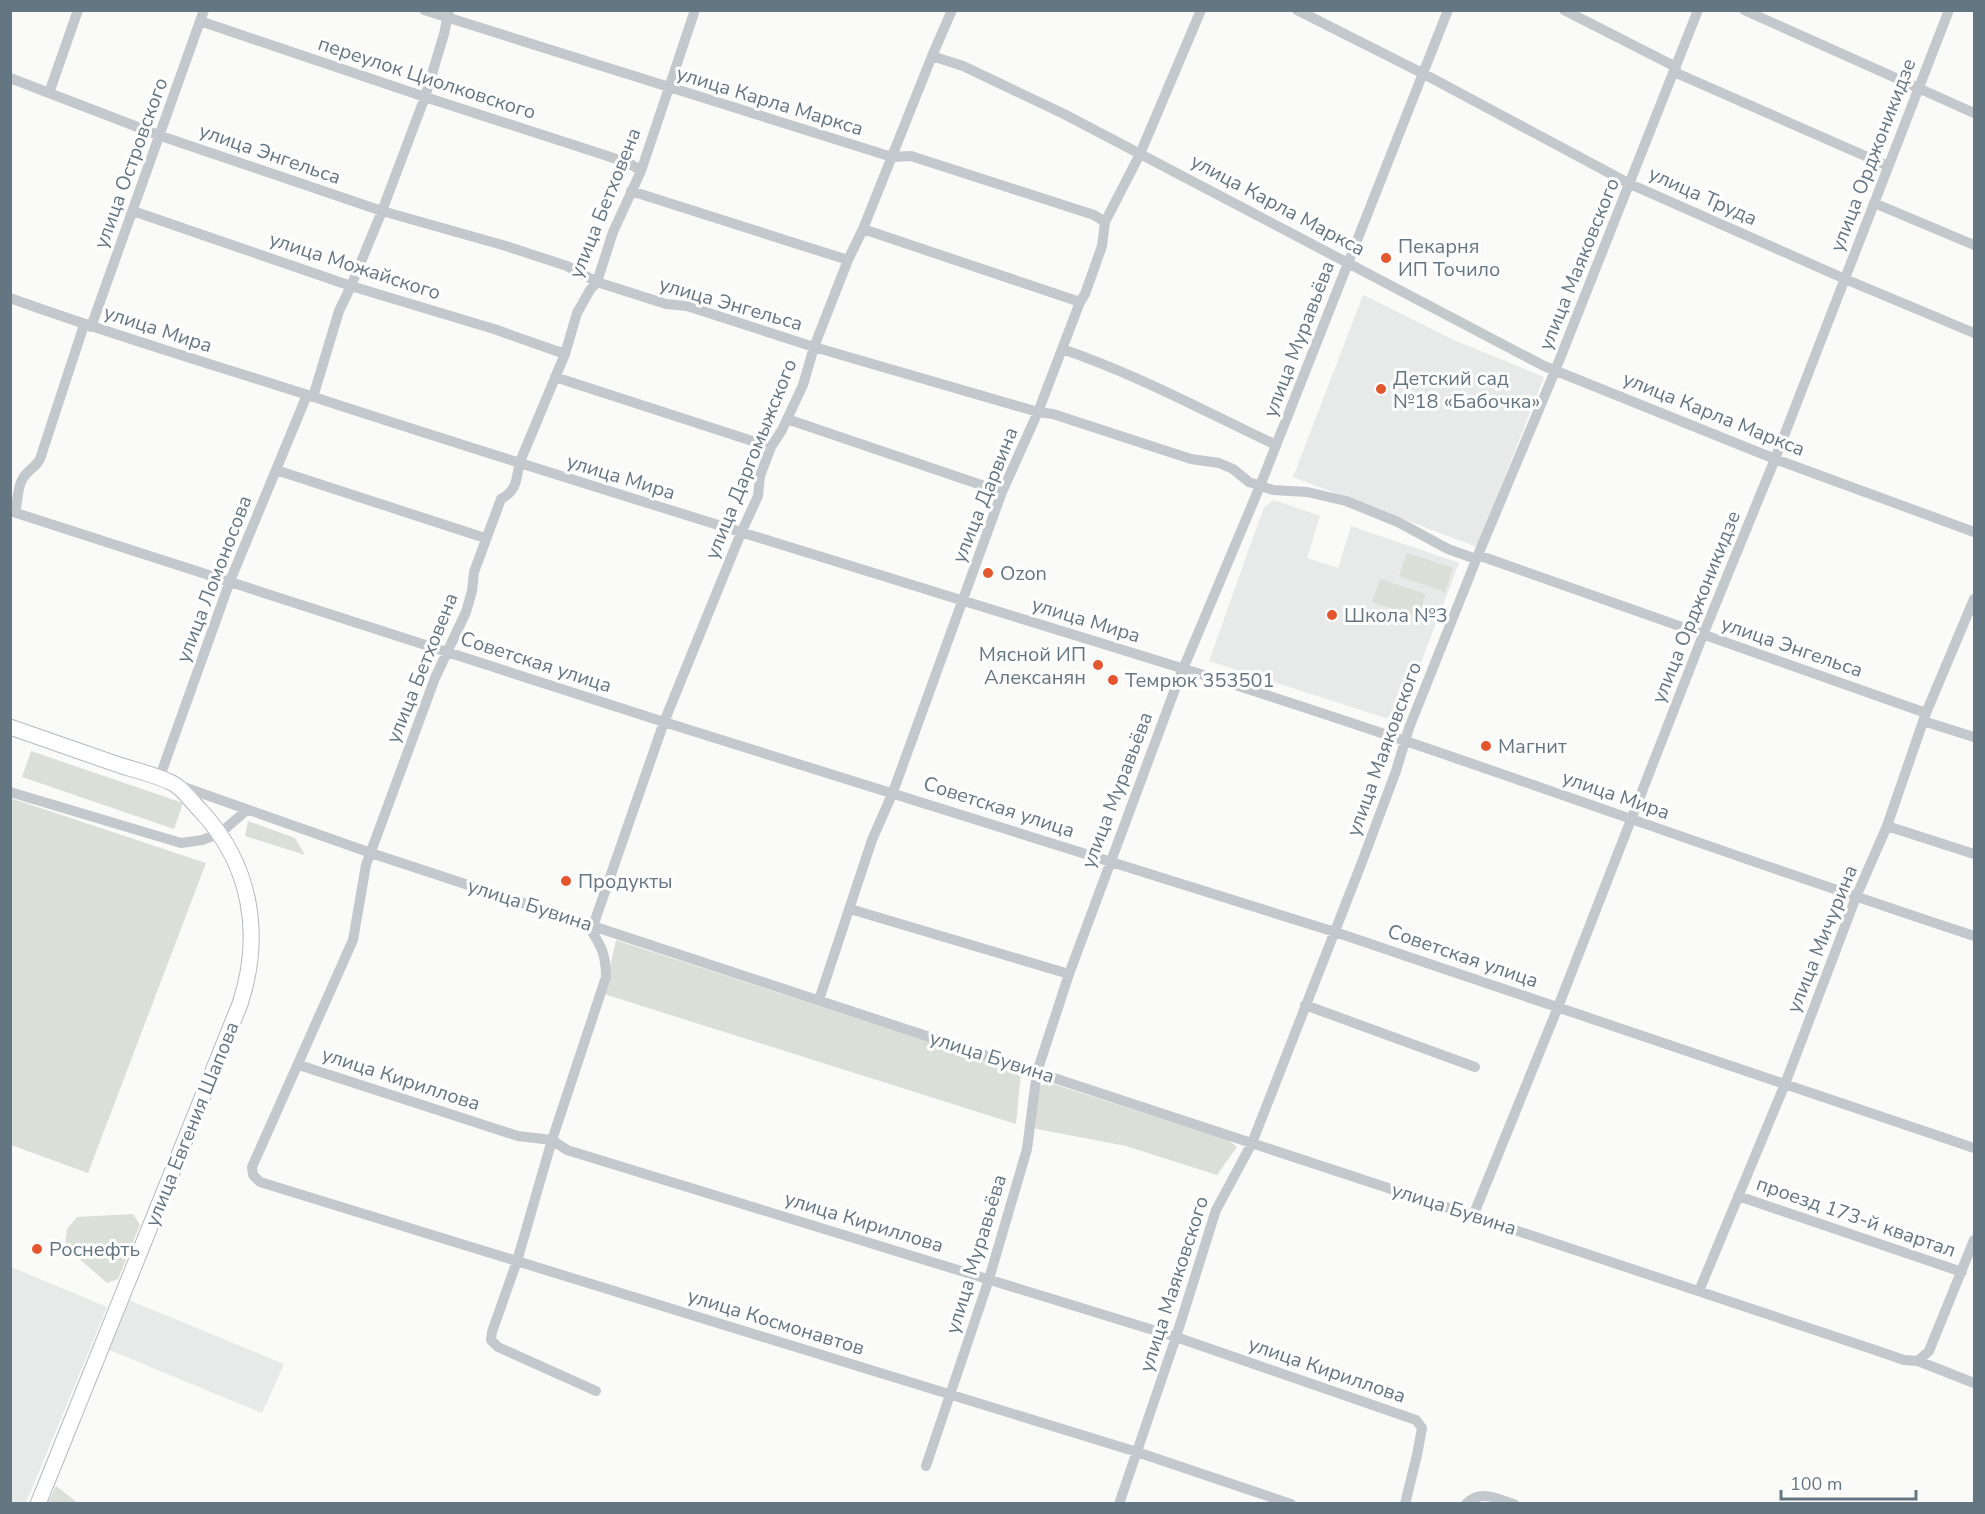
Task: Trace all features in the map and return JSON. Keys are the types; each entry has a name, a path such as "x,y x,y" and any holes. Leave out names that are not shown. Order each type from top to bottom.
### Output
{"street":[{"path":"49,93 78,10"},
{"name":"улица Карла Маркса","path":"424,10 447,14 669,88 892,157 911,156 1094,215 1105,222"},
{"name":"улица Бетховена","path":"253,1175 252,1167 353,940 366,865 435,678 466,612 474,572 485,537 501,499 511,494 519,464 566,354 577,313 597,282 613,232 641,171 695,10"},
{"name":"улица Даргомыжского","path":"590,925 664,722 741,532 758,496 760,476 771,447 782,430 803,385 814,347 848,260 863,229 952,10"},
{"name":"улица Дарвина","path":"819,1000 872,840 893,792 1002,492 1038,412 1085,294 1102,246 1105,222 1140,154 1201,10"},
{"name":"улица Труда","path":"1297,10 1424,74 1630,184 1974,333"},
{"name":"улица Муравьёва","path":"926,1466 989,1279 1027,1149 1037,1072 1069,974 1184,669 1260,486 1448,10"},
{"path":"1564,10 1675,70 1888,166"},
{"name":"улица Маяковского","path":"1119,1503 1176,1337 1216,1210 1252,1143 1335,932 1477,557 1556,371 1698,10"},
{"path":"1744,10 1974,113"},
{"name":"улица Орджоникидзе","path":"1473,1216 1558,1007 1702,635 1775,459 1949,10"},
{"name":"улица Ломоносова","path":"159,779 230,581 276,470 310,396 339,311 382,210 425,97 444,34 447,14"},
{"name":"переулок Циолковского","path":"202,16 425,97 629,163 641,171"},
{"name":"улица Островского","path":"13,512 20,484 25,475 34,469 39,459 134,210 202,16"},
{"name":"улица Карла Маркса","path":"932,56 963,66 1005,85 1556,371 1775,459 1974,532"},
{"name":"улица Энгельса","path":"10,78 161,136 382,210 567,266 597,282 666,304 687,306 814,347 1038,412 1053,414 1191,459 1219,463 1249,482 1273,490 1307,492 1346,501 1398,522 1448,549 1702,635 1974,737"},
{"path":"631,191 848,260"},
{"path":"1874,202 1974,245"},
{"name":"улица Можайского","path":"134,210 351,286 566,354"},
{"path":"863,229 1080,302"},
{"name":"улица Мира","path":"10,298 88,326 519,464 1184,669 1406,740 1974,936"},
{"path":"1062,349 1135,378 1276,446"},
{"path":"555,377 771,447"},
{"path":"787,419 1002,492"},
{"path":"276,470 485,537"},
{"name":"Советская улица","path":"13,512 664,722 1335,932 1974,1148"},
{"name":"улица Мичурина","path":"1699,1291 1785,1083 1856,897 1887,826 1925,717 1974,599"},
{"name":"улица Бувина","path":"10,727 370,853 1904,1360 1918,1361 1974,1383"},
{"name":"улица Евгения Шапова","path":"38,1503 246,986 250,961 250,914 238,866 205,815 176,784"},
{"path":"10,792 174,842 202,840 219,834 247,810"},
{"path":"1887,826 1974,854"},
{"path":"850,909 1069,974"},
{"path":"590,925 602,946 606,960 606,977 552,1140 517,1261 491,1340 498,1347 596,1391"},
{"path":"1305,1005 1475,1067"},
{"name":"улица Кириллова","path":"299,1065 518,1136 552,1140 567,1150 1176,1337 1416,1420 1422,1428 1418,1455 1405,1503"},
{"name":"улица Космонавтов","path":"253,1175 260,1182 1137,1452 1291,1503"},
{"name":"проезд 173-й квартал","path":"1738,1196 1962,1272"},
{"path":"1918,1361 1929,1351 1974,1240"},
{"path":"1466,1503 1482,1495 1514,1503"}],"shaded area":[{"path":"1363,295 1454,340 1544,377 1477,547 1293,477"},
{"name":"Школа №3","path":"1274,500 1320,516 1307,558 1338,568 1351,526 1459,563 1402,712 1385,718 1209,661 1264,507"},
{"path":"1407,553 1453,568 1445,592 1399,576"},
{"path":"1380,579 1426,594 1418,617 1372,602"},
{"path":"31,751 183,803 174,829 22,777"},
{"path":"10,798 206,863 88,1173 11,1145"},
{"path":"248,821 295,838 305,855 245,836"},
{"path":"616,940 1021,1072 1016,1124 604,994"},
{"path":"1050,1083 1228,1140 1237,1147 1217,1175 1126,1146 1032,1128 1038,1086"},
{"path":"133,1214 140,1225 118,1279 107,1283 65,1246 67,1229 77,1217"},
{"path":"11,1267 107,1307 26,1503 11,1503"},
{"path":"129,1300 284,1364 262,1413 109,1350"},
{"path":"56,1486 78,1503 48,1503"}],"place":[{"name":"Пекарня ИП Точило","path":"1386,258"},
{"name":"Детский сад №18 «Бабочка»","path":"1381,389"},
{"name":"Ozon","path":"988,573"},
{"name":"Школа №3","path":"1332,615"},
{"name":"Мясной ИП Алексанян","path":"1098,665"},
{"name":"Темрюк 353501","path":"1113,680"},
{"name":"Магнит","path":"1486,746"},
{"name":"Продукты","path":"566,881"},
{"name":"Роснефть","path":"37,1249"}]}
